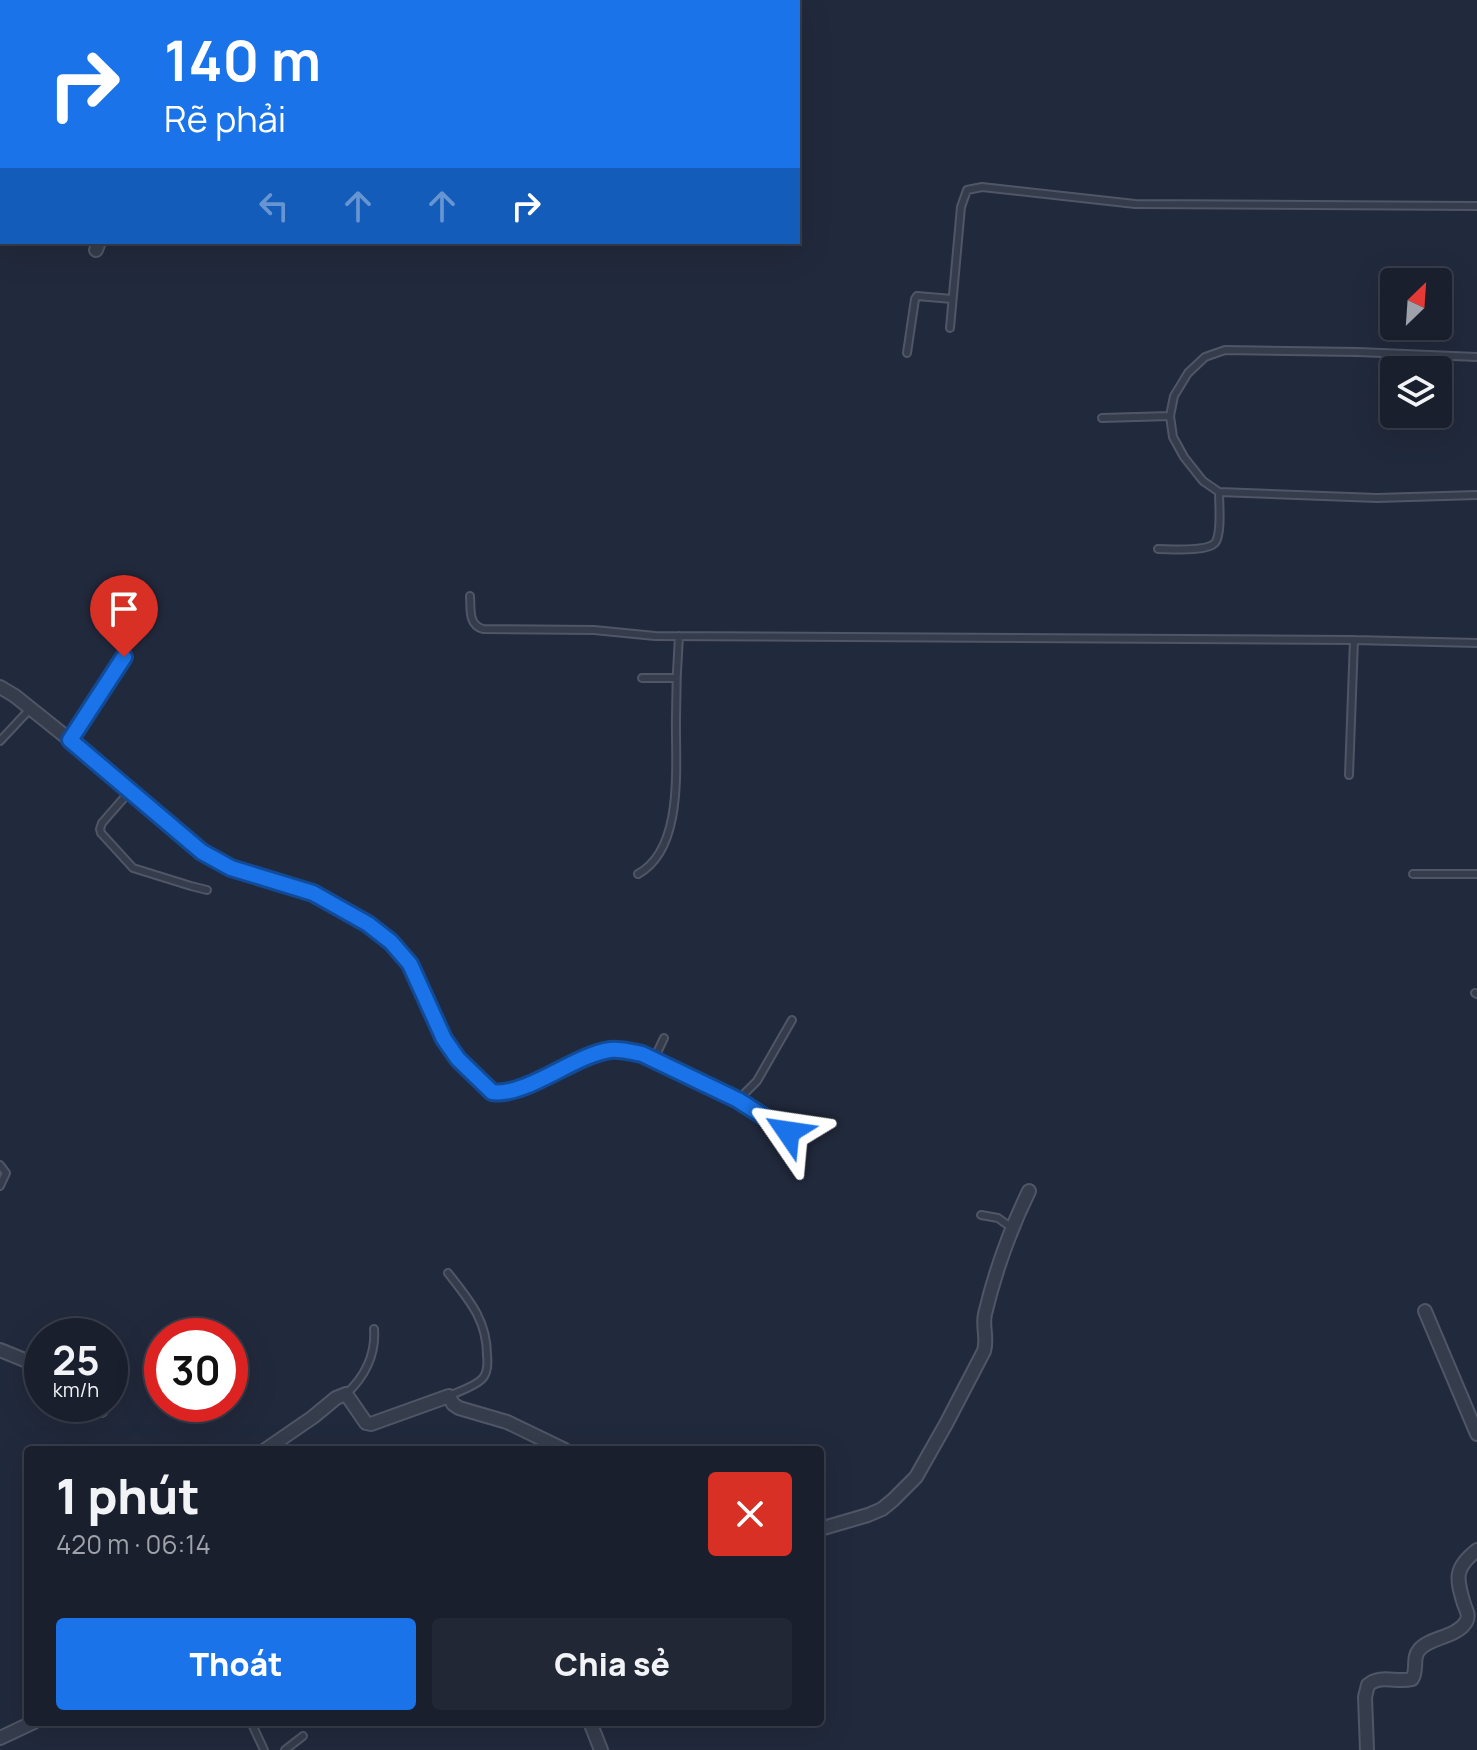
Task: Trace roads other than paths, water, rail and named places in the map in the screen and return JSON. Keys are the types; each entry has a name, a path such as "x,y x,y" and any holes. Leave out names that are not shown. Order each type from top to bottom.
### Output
{"street":[{"path":"0,687 31,708 202,852 231,868 313,893 368,924 391,942 410,964 444,1039 458,1059 492,1092 504,1093 584,1058 612,1050 642,1054 738,1100 788,1132"},
{"path":"824,1528 882,1509 916,1477 984,1351 984,1316 1012,1228 1029,1191"},
{"path":"1425,1311 1477,1434"},
{"path":"0,1350 24,1360"},
{"path":"271,1446 346,1394 362,1420 371,1424 449,1396 459,1408 507,1422 557,1446"},
{"path":"1367,1750 1365,1697 1368,1685 1376,1679 1412,1679 1420,1648 1449,1636 1465,1623 1468,1614 1457,1582 1463,1563 1477,1550"},
{"path":"0,1738 26,1726"},
{"path":"592,1726 601,1750"}],"lane":[{"path":"950,328 961,207 967,190 982,187 1135,204 1477,206"},
{"path":"907,353 917,296 952,299"},
{"path":"1477,357 1225,350 1205,357 1188,373 1174,396 1170,416 1173,437 1184,457 1203,481 1219,492 1377,498 1477,495"},
{"path":"1102,418 1170,416"},
{"path":"1158,549 1207,548 1215,543 1219,535 1219,492"},
{"path":"470,596 472,622 483,629 594,630 655,636 1477,643"},
{"path":"638,874 662,851 675,800 679,636"},
{"path":"1349,775 1354,640"},
{"path":"70,740 124,657"},
{"path":"642,678 676,678"},
{"path":"0,741 31,708"},
{"path":"130,791 102,823 100,829 104,838 133,868 207,890"},
{"path":"1413,874 1477,874"},
{"path":"738,1100 757,1081 792,1020"},
{"path":"654,1059 664,1038"},
{"path":"0,1165 6,1173 0,1186"},
{"path":"981,1215 998,1218 1012,1228"},
{"path":"448,1273 476,1309 487,1342 488,1361 485,1376 479,1382 449,1396"},
{"path":"346,1394 361,1378 372,1354 374,1329"},
{"path":"253,1726 264,1750"},
{"path":"285,1750 303,1736"}]}
